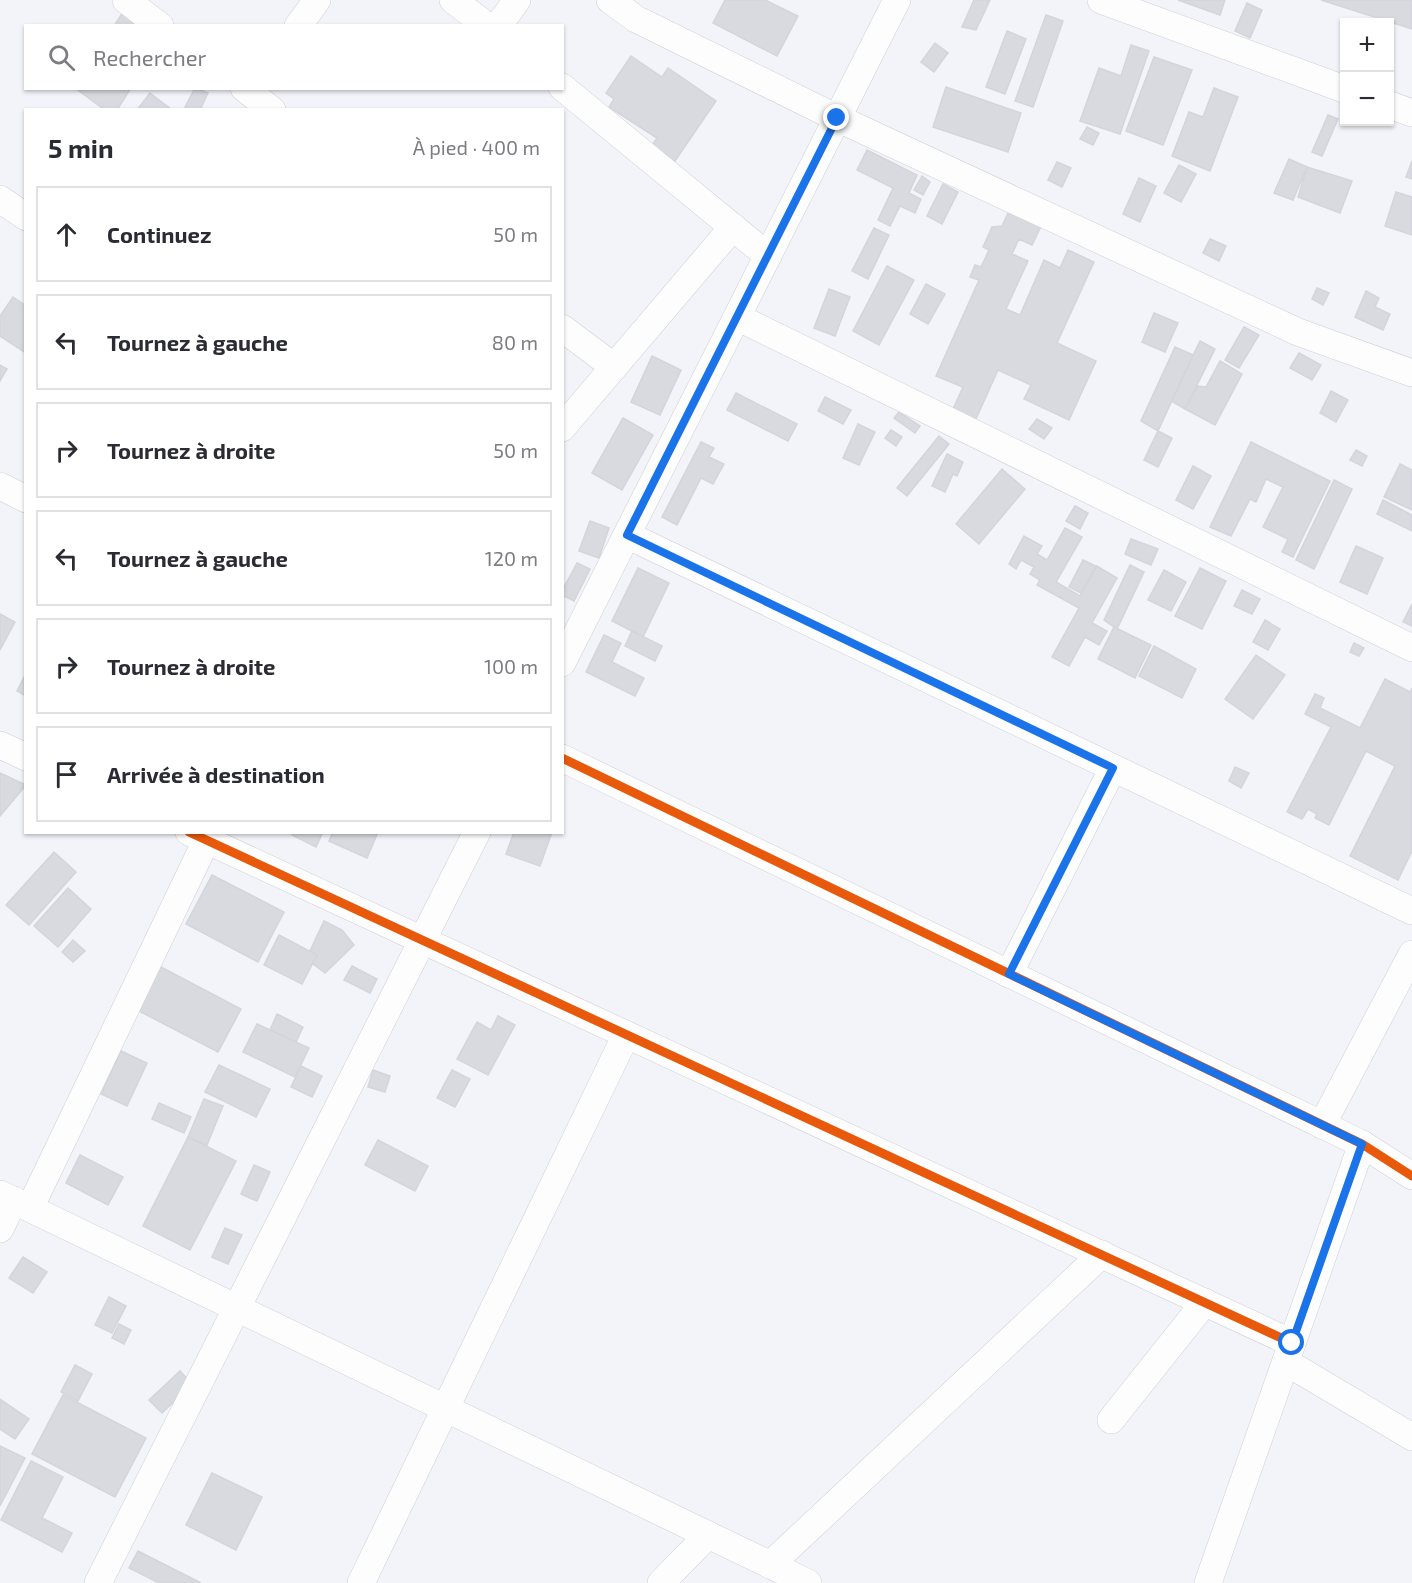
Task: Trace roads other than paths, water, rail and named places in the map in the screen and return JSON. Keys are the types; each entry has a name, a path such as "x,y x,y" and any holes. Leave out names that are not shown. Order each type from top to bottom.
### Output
{"street":[{"path":"126,0 157,24"},
{"path":"299,24 317,0"},
{"path":"453,0 484,24"},
{"path":"499,24 517,0"},
{"path":"610,0 636,18 837,118 1298,332 1412,373"},
{"path":"564,653 627,535 897,0"},
{"path":"1101,0 1148,8 1340,87"},
{"path":"564,89 768,256"},
{"path":"246,95 269,108"},
{"path":"1394,107 1412,113"},
{"path":"0,199 24,216"},
{"path":"564,426 733,227"},
{"path":"737,317 1412,648"},
{"path":"564,330 614,368"},
{"path":"0,486 24,498"},
{"path":"627,535 1412,911"},
{"path":"0,745 24,756"},
{"path":"564,759 1362,1144 1412,1176"},
{"path":"1009,974 1113,768"},
{"path":"98,1583 476,834"},
{"path":"0,1229 197,837 1205,1302 1289,1352 1412,1437"},
{"path":"1322,1125 1412,954"},
{"path":"362,1583 626,1035"},
{"path":"1208,1583 1362,1144"},
{"path":"15,1201 808,1583"},
{"path":"770,1565 1102,1254"},
{"path":"1111,1420 1205,1302"},
{"path":"661,1583 708,1535"}]}
